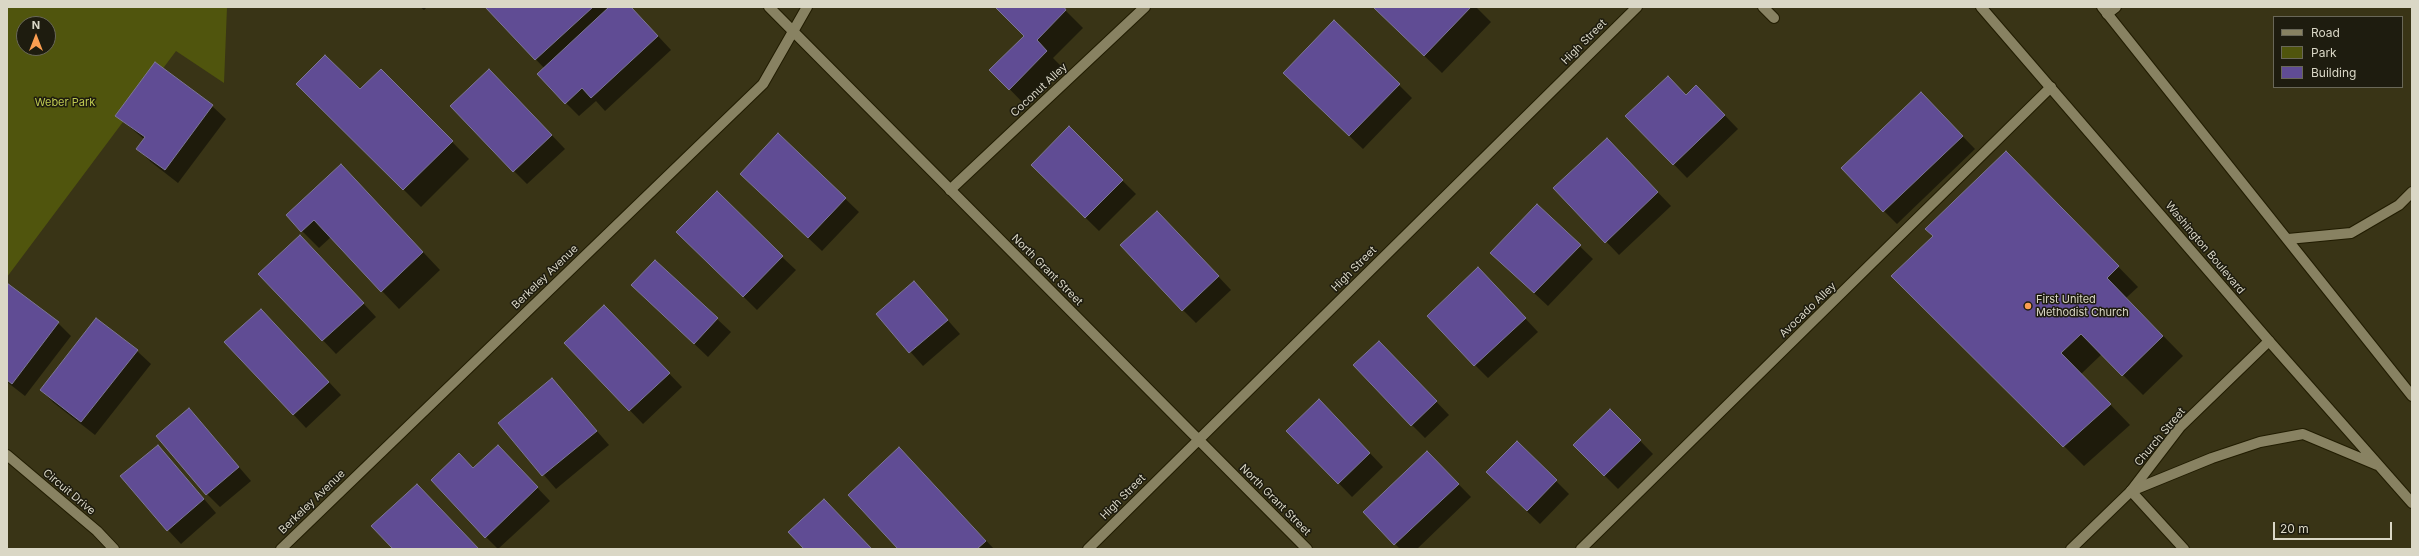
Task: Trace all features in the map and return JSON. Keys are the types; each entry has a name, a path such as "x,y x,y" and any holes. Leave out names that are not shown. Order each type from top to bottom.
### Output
{"street":[{"name":"North Grant Street","path":"769,7 1307,549"},
{"name":"Berkeley Avenue","path":"280,549 764,84 807,7"},
{"name":"Coconut Alley","path":"950,190 1145,7"},
{"name":"High Street","path":"1088,549 1637,7"},
{"path":"1763,7 1774,18"},
{"name":"Washington Boulevard","path":"1981,7 2268,342 2412,503"},
{"path":"2116,7 2105,10 2412,396"},
{"name":"Avocado Alley","path":"1581,549 2051,87"},
{"path":"2288,240 2352,233 2399,205 2412,192"},
{"name":"Church Street","path":"2071,549 2131,492 2180,427 2268,342"},
{"path":"2184,549 2131,492 2212,458 2260,442 2303,434 2379,466"},
{"name":"Circuit Drive","path":"7,455 97,531 114,549"}],"green space":[{"name":"Weber Park","path":"7,7 227,7 224,83 176,51 7,277"}],"building":[{"path":"485,7 593,7 535,60"},
{"path":"609,7 631,7 658,36 591,98 582,88 565,104 537,74"},
{"path":"995,7 1064,7 1066,10 1037,40 1047,51 1009,90 989,70 1024,36"},
{"path":"1373,7 1471,7 1424,56"},
{"path":"1334,20 1400,84 1349,136 1283,73"},
{"path":"325,55 360,89 381,69 453,141 403,190 296,84"},
{"path":"155,62 213,105 165,170 136,149 145,137 115,116"},
{"path":"489,69 552,135 513,172 450,106"},
{"path":"1668,76 1686,95 1696,85 1725,115 1673,165 1625,116"},
{"path":"1921,92 1963,136 1883,212 1841,168"},
{"path":"1069,126 1123,180 1085,218 1031,165"},
{"path":"778,133 846,198 808,238 740,174"},
{"path":"1607,138 1658,192 1605,243 1553,188"},
{"name":"First United Methodist Church","path":"2006,151 2119,266 2107,278 2163,336 2122,376 2081,334 2061,353 2111,404 2063,447 1891,276 1933,236 1925,229"},
{"path":"341,164 423,252 381,292 314,220 301,232 286,215"},
{"path":"717,191 783,256 743,297 676,232"},
{"path":"1537,204 1581,245 1534,293 1490,253"},
{"path":"1157,211 1219,276 1182,311 1120,245"},
{"path":"300,235 364,303 322,341 258,274"},
{"path":"655,260 718,318 694,344 631,285"},
{"path":"1478,267 1526,318 1474,366 1427,316"},
{"path":"914,281 948,320 909,353 876,314"},
{"path":"7,283 59,322 12,384 7,380"},
{"path":"604,305 670,373 629,411 564,343"},
{"path":"261,309 329,382 293,415 224,342"},
{"path":"96,318 138,350 81,422 40,390"},
{"path":"1379,341 1437,401 1411,426 1353,365"},
{"path":"552,378 597,431 542,476 498,423"},
{"path":"1319,399 1370,453 1338,484 1286,431"},
{"path":"189,408 239,467 206,495 156,436"},
{"path":"1610,409 1641,440 1604,476 1573,445"},
{"path":"1517,441 1557,480 1527,511 1486,472"},
{"path":"158,445 204,499 167,531 120,476"},
{"path":"498,445 538,487 485,538 431,480 459,453 473,468"},
{"path":"899,447 986,541 977,549 898,549 848,495"},
{"path":"1427,451 1459,484 1394,545 1363,512"},
{"path":"417,484 479,549 393,549 371,526"},
{"path":"824,499 872,549 804,549 788,532"}],"place":[{"name":"First United Methodist Church","path":"2028,306"}]}
